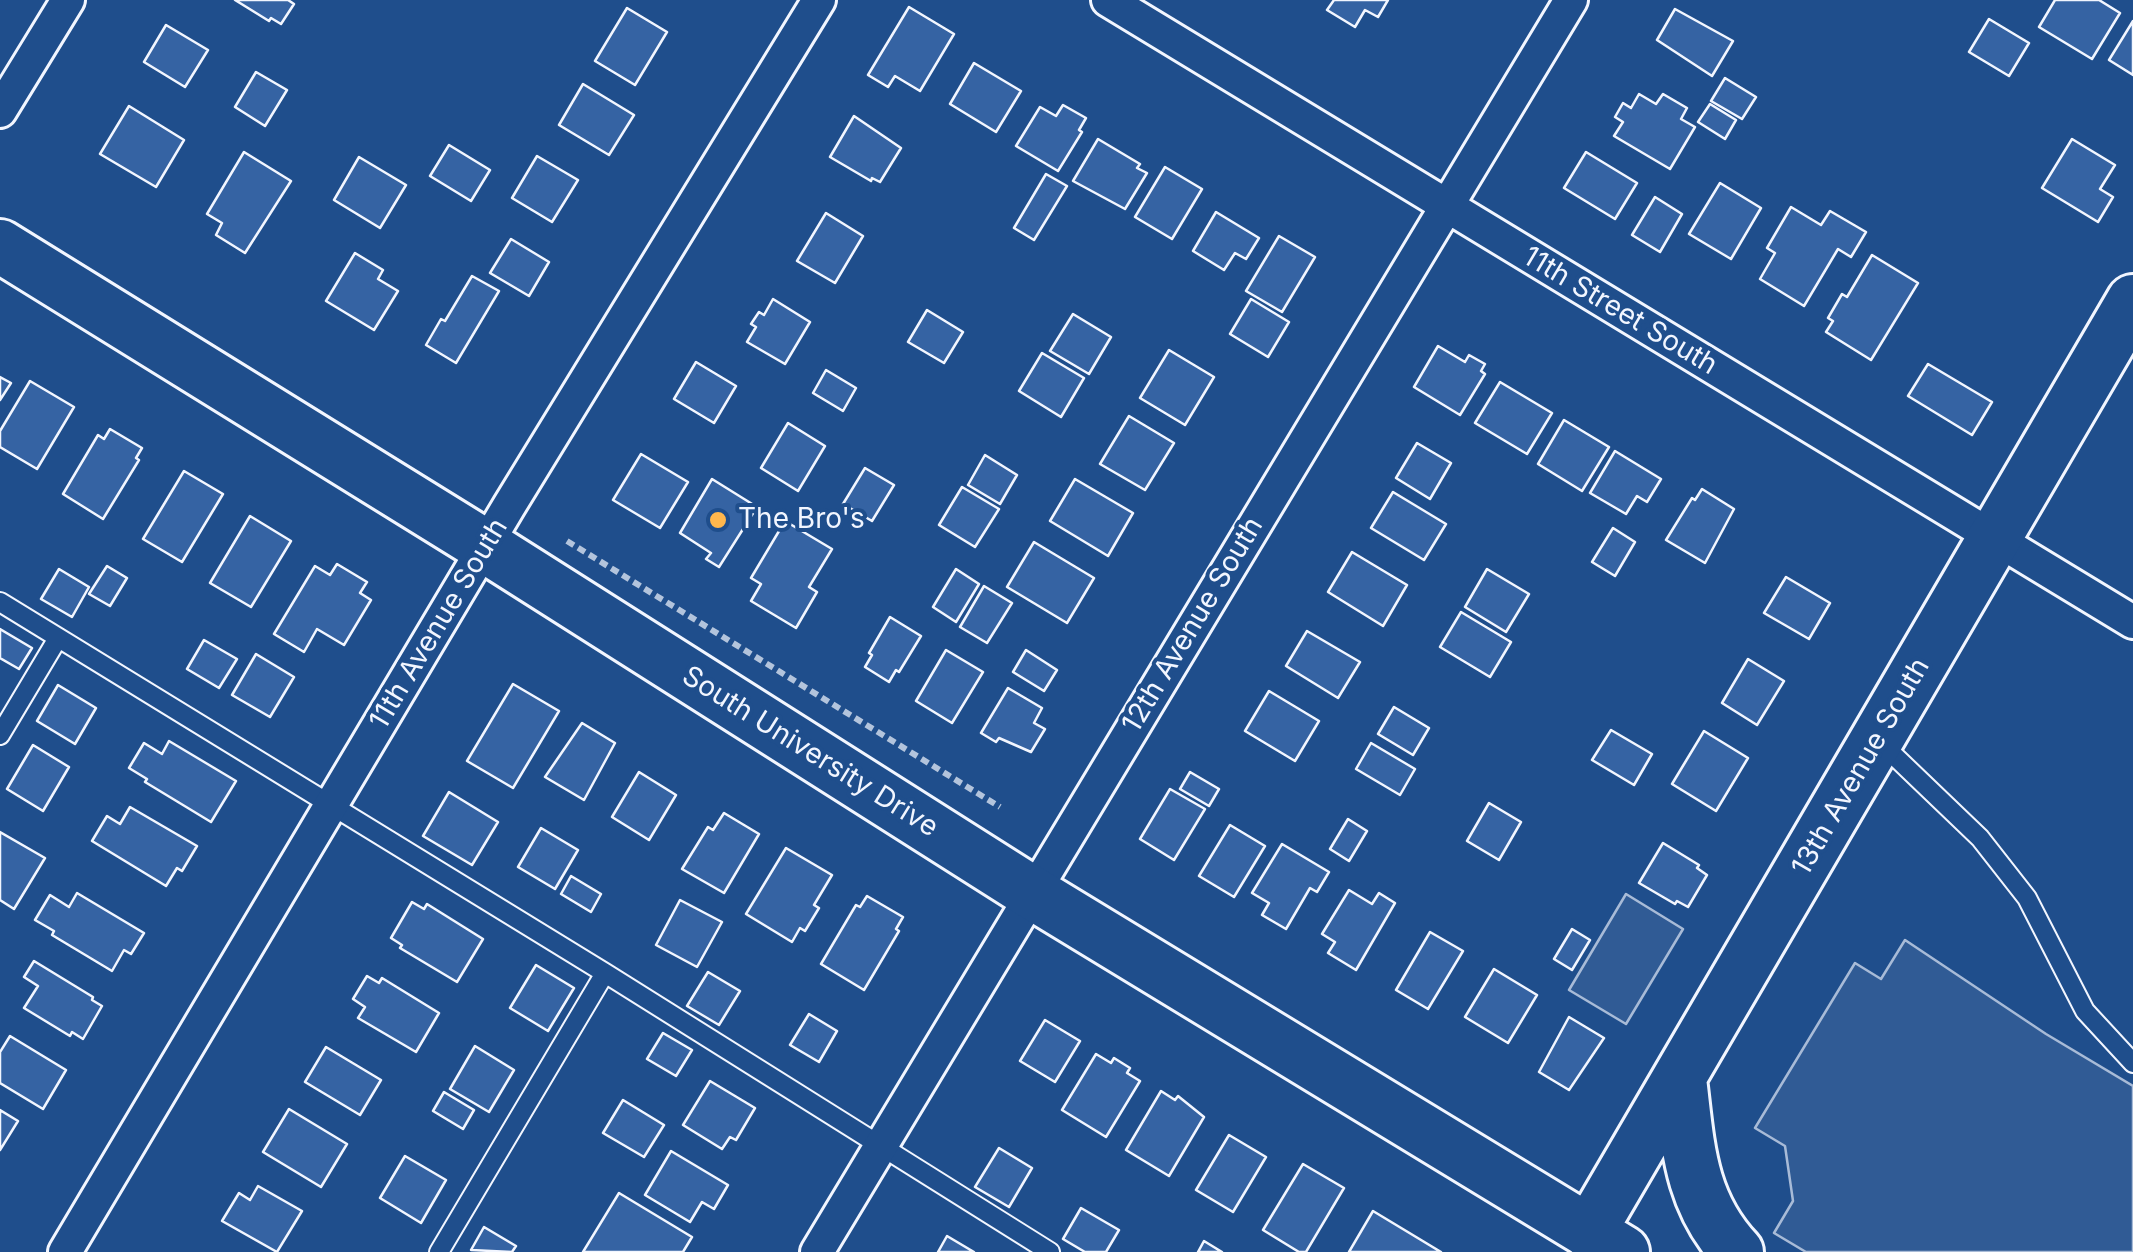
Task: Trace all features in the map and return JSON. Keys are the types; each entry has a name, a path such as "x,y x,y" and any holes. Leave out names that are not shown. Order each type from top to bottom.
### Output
{"main road":[{"name":"South University Drive","path":"0,246 485,546 1031,892 1606,1242"},
{"name":"13th Avenue South","path":"1606,1242 1680,1079 2133,301"},
{"path":"1680,1079 1691,1168 1710,1218 1737,1252"}],"street":[{"path":"0,111 68,0"},
{"name":"11th Avenue South","path":"65,1252 485,546 819,0"},
{"name":"11th Street South","path":"1108,0 2133,622"},
{"name":"12th Avenue South","path":"817,1252 1571,0"}],"lane":[{"path":"0,602 1050,1252"},
{"path":"0,735 58,638"},
{"path":"1877,739 1980,838 2027,898 2085,1011 2133,1063"},
{"path":"439,1252 605,973"}],"path":[{"path":"558,535 1000,807"}],"shaded area":[{"path":"1626,894 1683,929 1626,1024 1569,990"},
{"path":"1905,940 2046,1034 2133,1086 2133,1252 1806,1252 1774,1233 1793,1201 1785,1146 1755,1128 1855,963 1881,979"}],"building":[{"path":"235,0 288,0 294,4 281,24"},
{"path":"1334,0 1388,0 1378,17 1365,10 1355,27 1327,10"},
{"path":"2055,0 2099,0 2120,13 2092,59 2039,27"},
{"path":"909,7 954,34 920,91 895,76 888,87 868,75"},
{"path":"627,8 667,32 635,85 595,61"},
{"path":"1675,9 1733,41 1712,76 1657,40"},
{"path":"1989,19 2029,43 2009,76 1969,52"},
{"path":"2133,21 2133,75 2109,60"},
{"path":"166,25 208,50 185,87 144,62"},
{"path":"974,63 1021,91 996,132 950,104"},
{"path":"256,72 287,90 265,126 235,107"},
{"path":"1725,78 1756,97 1742,119 1711,101"},
{"path":"583,84 634,115 609,155 559,125"},
{"path":"1639,94 1656,104 1663,94 1687,108 1681,119 1695,127 1670,169 1614,136 1623,122 1615,117 1623,103 1631,108"},
{"path":"1710,104 1736,120 1725,139 1698,122"},
{"path":"1063,105 1086,118 1079,130 1082,132 1058,171 1016,146 1040,107 1056,116"},
{"path":"129,106 184,140 156,187 100,154"},
{"path":"854,116 901,148 880,182 872,178 871,181 830,157"},
{"path":"1098,139 1140,164 1137,168 1147,173 1125,209 1073,181"},
{"path":"2072,139 2115,165 2100,189 2113,197 2098,222 2042,188"},
{"path":"449,145 490,170 471,201 430,176"},
{"path":"244,152 291,181 245,253 216,235 222,223 207,214"},
{"path":"1586,152 1637,183 1615,219 1564,188"},
{"path":"537,156 578,180 552,222 512,198"},
{"path":"359,157 406,185 380,228 334,200"},
{"path":"1165,167 1202,189 1172,239 1135,217"},
{"path":"1046,174 1067,186 1034,240 1014,228"},
{"path":"1720,183 1761,208 1731,259 1689,234"},
{"path":"1655,197 1682,214 1660,252 1632,235"},
{"path":"1791,207 1821,225 1830,211 1866,232 1851,257 1838,249 1804,306 1760,279 1775,253 1767,248"},
{"path":"1216,212 1259,238 1246,259 1235,253 1224,270 1193,251"},
{"path":"826,213 863,236 835,283 797,261"},
{"path":"1279,236 1315,257 1282,312 1246,291"},
{"path":"511,239 549,262 529,296 490,273"},
{"path":"355,253 383,270 378,279 398,291 374,330 326,301"},
{"path":"1872,255 1918,283 1871,360 1826,332 1833,321 1828,318 1842,294 1847,297"},
{"path":"472,276 499,291 456,363 426,345"},
{"path":"773,299 810,322 785,364 747,342 756,327 751,324 759,312 764,315"},
{"path":"1251,299 1289,322 1268,357 1230,334"},
{"path":"927,310 963,332 944,363 908,342"},
{"path":"1073,314 1111,337 1089,374 1050,351"},
{"path":"1438,346 1465,362 1469,355 1485,364 1481,371 1485,374 1460,415 1414,387"},
{"path":"1169,350 1214,377 1185,425 1140,398"},
{"path":"1042,353 1084,378 1061,417 1019,391"},
{"path":"696,362 736,386 714,423 674,399"},
{"path":"1928,364 1992,402 1972,435 1908,396"},
{"path":"826,370 856,388 843,411 813,393"},
{"path":"0,377 11,383 0,400"},
{"path":"30,381 74,407 37,469 0,447 0,431"},
{"path":"1500,382 1552,413 1527,454 1475,423"},
{"path":"1129,416 1174,443 1145,490 1100,464"},
{"path":"1564,420 1609,447 1582,491 1538,464"},
{"path":"788,423 825,446 798,491 761,468"},
{"path":"110,429 142,448 136,458 139,460 103,519 63,494 98,435 104,439"},
{"path":"1417,443 1451,463 1430,499 1396,478"},
{"path":"1615,451 1661,479 1647,502 1637,496 1626,514 1590,493"},
{"path":"641,454 688,482 660,528 613,500"},
{"path":"985,455 1017,475 1000,504 968,485"},
{"path":"865,468 894,485 872,521 843,504"},
{"path":"184,471 223,494 182,562 143,539"},
{"name":"The Bro's","path":"712,479 757,507 719,567 706,559 711,553 680,533"},
{"path":"1075,479 1133,513 1108,556 1050,521"},
{"path":"962,487 999,509 975,547 939,525"},
{"path":"1702,489 1734,509 1705,563 1666,540"},
{"path":"1393,492 1446,524 1424,560 1371,528"},
{"path":"250,516 291,541 251,607 210,583"},
{"path":"785,521 832,549 809,587 817,592 796,628 751,601 761,584 751,578"},
{"path":"1613,528 1635,542 1615,576 1592,562"},
{"path":"1034,542 1094,578 1067,623 1007,587"},
{"path":"1352,552 1407,585 1383,626 1328,592"},
{"path":"337,564 367,582 360,593 371,600 344,645 317,629 304,652 274,634 315,566 330,575"},
{"path":"107,566 127,578 110,606 89,594"},
{"path":"59,569 89,587 72,617 41,599"},
{"path":"956,569 979,584 956,622 933,607"},
{"path":"1487,569 1529,594 1506,632 1465,607"},
{"path":"1786,577 1830,603 1809,639 1764,613"},
{"path":"984,586 1012,603 987,643 960,627"},
{"path":"1461,612 1511,642 1490,677 1440,647"},
{"path":"890,617 921,636 889,682 865,667"},
{"path":"0,629 32,648 19,669 0,658"},
{"path":"1307,631 1360,662 1338,698 1286,666"},
{"path":"204,640 237,659 219,688 187,669"},
{"path":"946,650 983,672 952,723 916,701"},
{"path":"1026,650 1057,670 1044,691 1013,672"},
{"path":"256,654 294,677 270,717 232,695"},
{"path":"1748,659 1784,681 1757,725 1722,703"},
{"path":"513,684 559,711 513,788 467,761"},
{"path":"58,685 96,708 75,744 37,721"},
{"path":"1008,688 1042,708 1034,723 1045,729 1031,752 999,738 996,742 981,733"},
{"path":"1269,691 1319,721 1295,761 1245,731"},
{"path":"1394,707 1429,728 1413,755 1378,734"},
{"path":"582,723 615,743 584,800 545,777"},
{"path":"1611,730 1652,754 1634,785 1592,760"},
{"path":"1704,731 1748,758 1716,811 1672,784"},
{"path":"169,741 236,781 211,822 129,768 144,743 162,754"},
{"path":"1371,743 1415,769 1400,795 1356,769"},
{"path":"33,745 69,767 43,811 7,789"},
{"path":"639,772 676,795 649,840 612,817"},
{"path":"1190,772 1219,789 1209,806 1180,789"},
{"path":"1170,789 1205,809 1174,860 1140,839"},
{"path":"449,792 498,822 472,865 423,836"},
{"path":"1489,803 1521,822 1499,860 1467,841"},
{"path":"130,807 197,846 182,871 177,868 166,886 92,841 107,816 120,824"},
{"path":"724,813 759,834 724,893 682,869 708,827 713,830"},
{"path":"1348,819 1367,831 1349,861 1330,849"},
{"path":"1230,825 1265,846 1234,897 1199,876"},
{"path":"541,828 578,850 555,889 518,867"},
{"path":"0,832 45,858 14,909 0,900"},
{"path":"1663,843 1699,865 1697,868 1707,875 1688,907 1677,901 1675,904 1639,883"},
{"path":"1282,844 1329,872 1317,892 1310,888 1286,929 1262,915 1269,903 1252,893"},
{"path":"786,848 832,875 814,905 819,908 805,931 800,928 792,942 746,914"},
{"path":"571,876 601,894 591,912 561,894"},
{"path":"1349,890 1372,904 1379,893 1395,903 1356,970 1328,953 1335,942 1322,934"},
{"path":"77,893 144,933 131,954 124,950 112,971 52,935 54,931 35,920 50,895 69,907"},
{"path":"867,896 903,917 896,929 899,931 864,990 821,964 856,905 860,907"},
{"path":"680,900 722,922 697,967 656,945"},
{"path":"412,902 424,909 427,904 483,939 457,982 400,948 402,945 391,938"},
{"path":"1572,929 1590,940 1572,970 1554,959"},
{"path":"1430,932 1463,951 1428,1009 1396,990"},
{"path":"34,961 102,1006 83,1039 72,1032 70,1036 24,1008 38,986 24,977"},
{"path":"536,965 574,988 548,1031 510,1008"},
{"path":"1494,969 1537,995 1508,1043 1465,1017"},
{"path":"708,972 740,991 719,1025 687,1006"},
{"path":"367,976 379,983 382,978 439,1013 416,1052 358,1018 365,1007 353,999"},
{"path":"809,1014 837,1031 819,1062 790,1045"},
{"path":"1569,1017 1604,1038 1569,1090 1539,1072"},
{"path":"1045,1020 1080,1041 1055,1082 1020,1061"},
{"path":"663,1033 692,1050 676,1076 647,1059"},
{"path":"10,1036 66,1070 43,1109 0,1083 0,1052"},
{"path":"475,1046 514,1070 489,1112 450,1089"},
{"path":"326,1047 381,1080 360,1115 305,1082"},
{"path":"1096,1054 1111,1063 1114,1058 1130,1068 1127,1073 1140,1081 1106,1137 1062,1110"},
{"path":"710,1081 755,1108 736,1140 730,1137 722,1149 683,1125"},
{"path":"1161,1091 1175,1100 1178,1096 1204,1117 1169,1176 1126,1150"},
{"path":"444,1092 474,1110 463,1129 433,1111"},
{"path":"623,1100 664,1125 644,1157 603,1133"},
{"path":"289,1109 347,1144 321,1187 263,1152"},
{"path":"0,1110 18,1121 0,1150"},
{"path":"1229,1135 1266,1157 1233,1212 1196,1190"},
{"path":"999,1148 1032,1168 1009,1207 975,1187"},
{"path":"671,1151 728,1185 714,1209 702,1202 690,1222 645,1195"},
{"path":"405,1156 446,1180 421,1223 380,1198"},
{"path":"1303,1164 1344,1188 1306,1252 1299,1252 1263,1230"},
{"path":"258,1186 302,1211 277,1252 222,1221 239,1193 250,1200"},
{"path":"619,1193 692,1237 683,1252 583,1252"},
{"path":"1081,1208 1119,1230 1106,1252 1085,1252 1063,1239"},
{"path":"1373,1211 1441,1252 1349,1252"},
{"path":"484,1227 516,1246 512,1252 471,1250"},
{"path":"947,1236 974,1252 938,1252"},
{"path":"1204,1241 1222,1252 1198,1252"}],"place":[{"name":"The Bro's","path":"718,520"}]}
